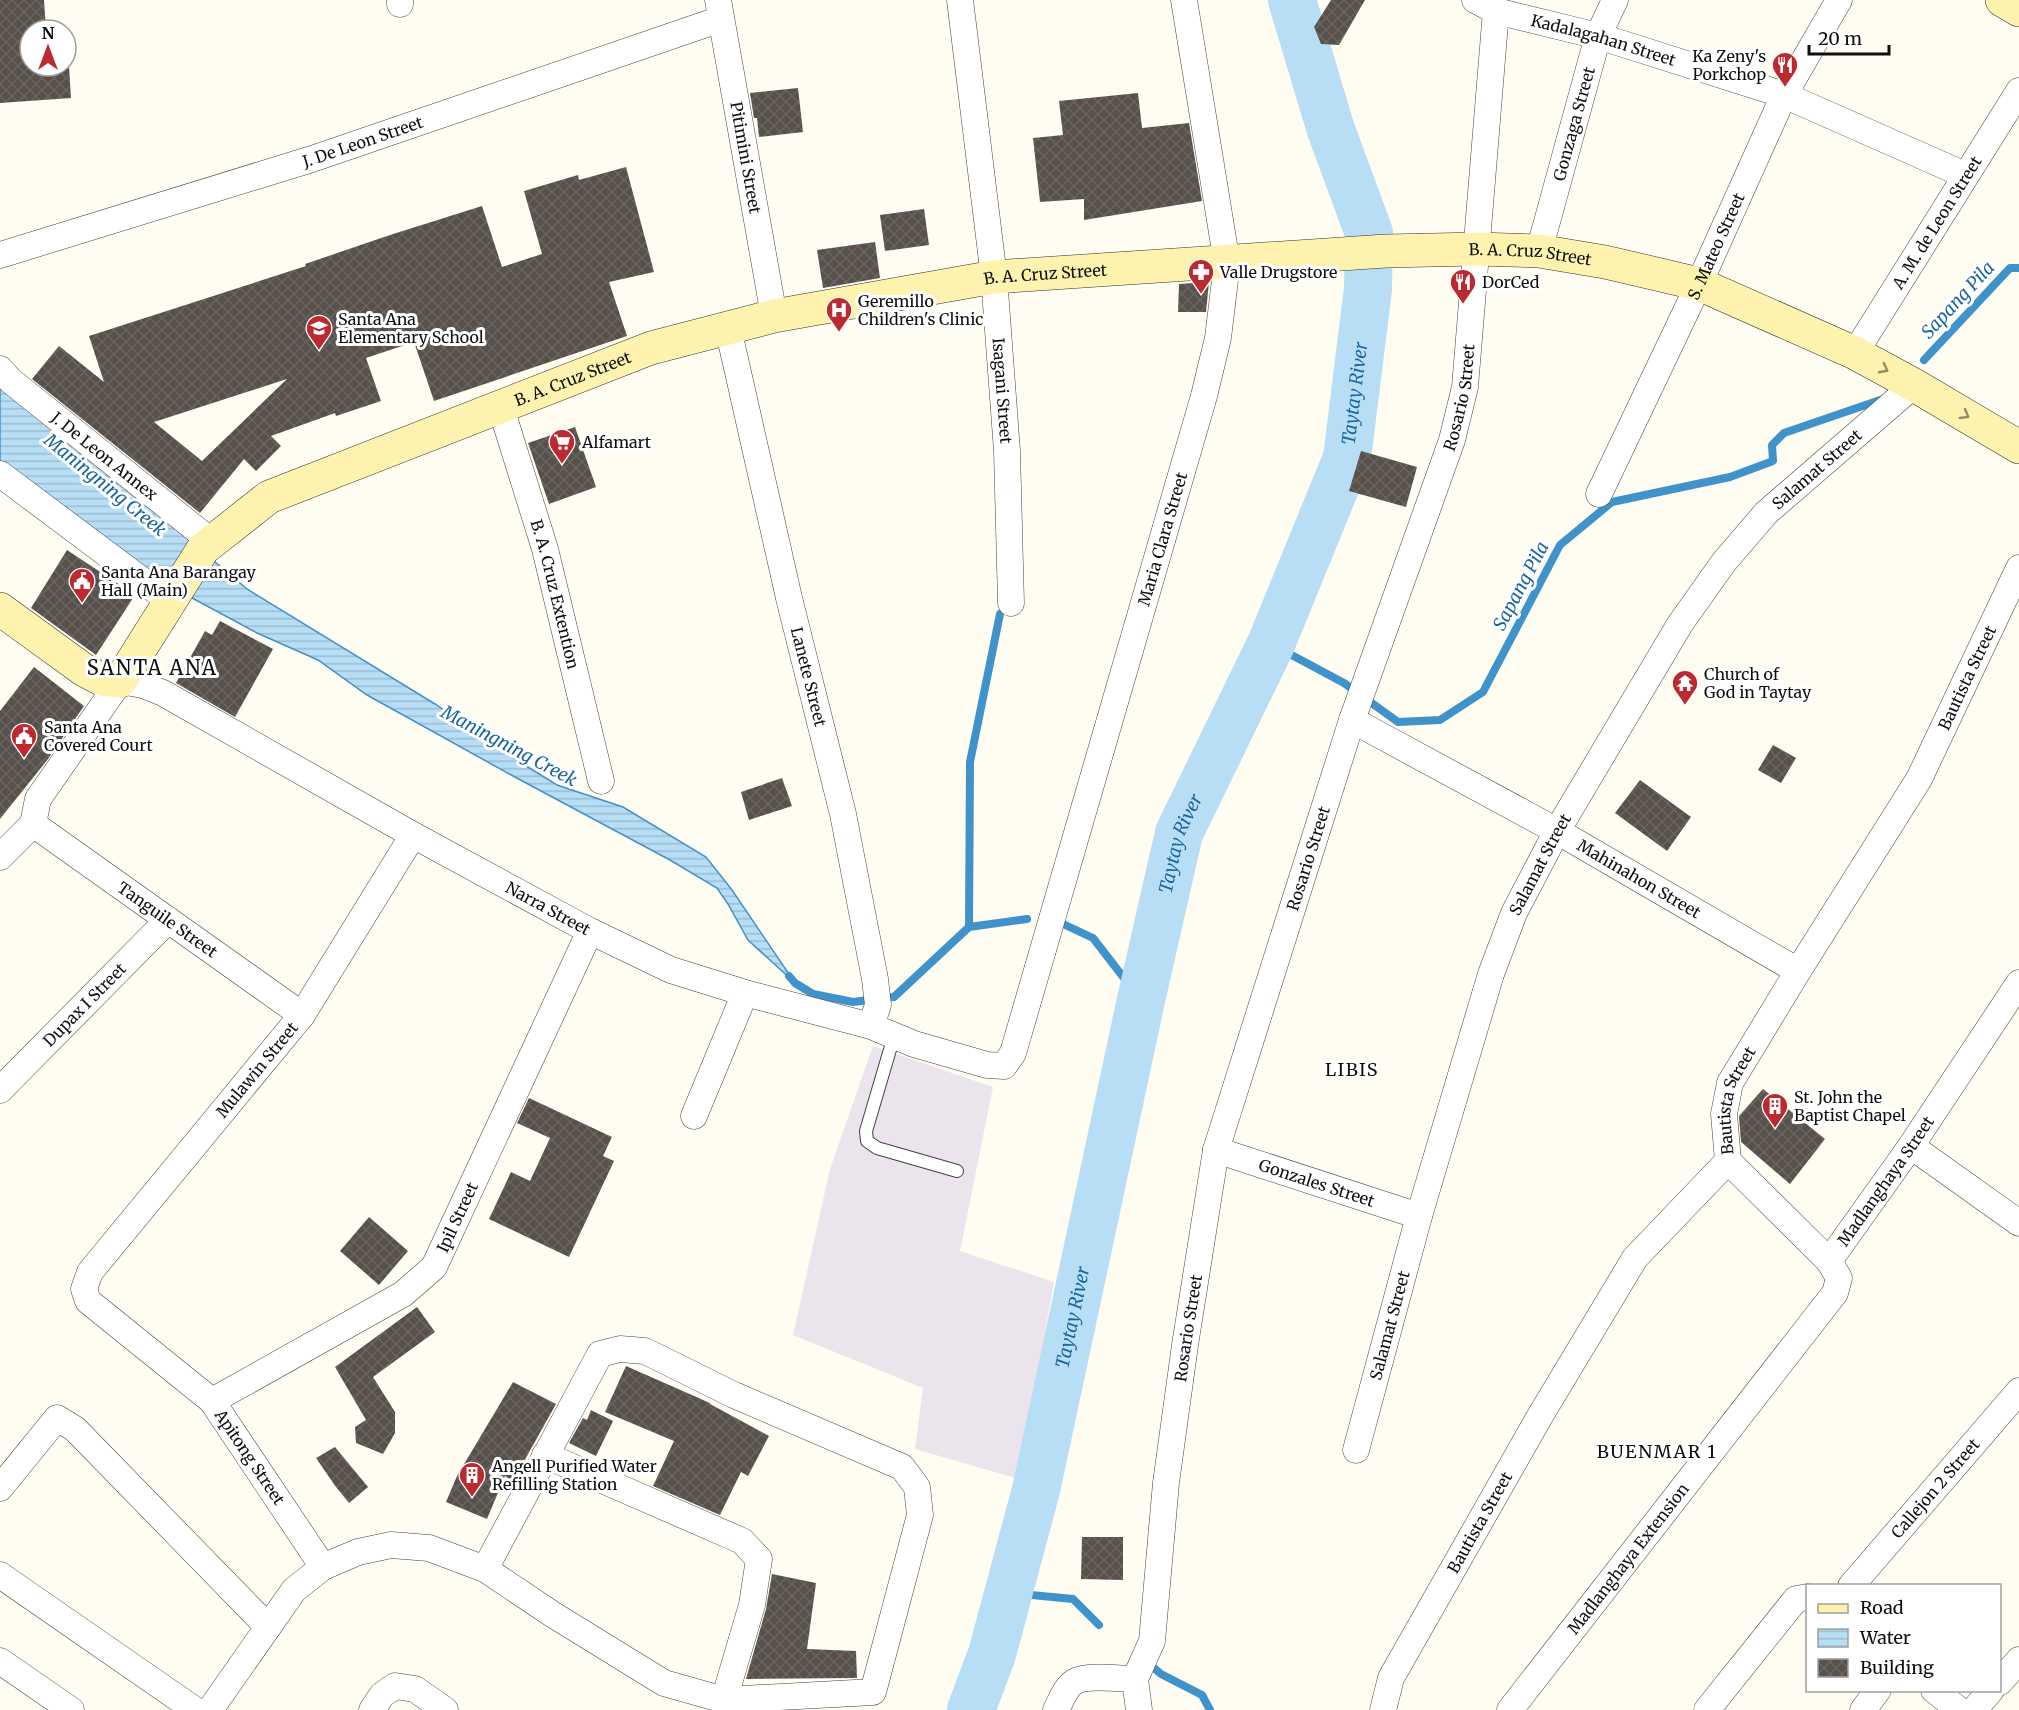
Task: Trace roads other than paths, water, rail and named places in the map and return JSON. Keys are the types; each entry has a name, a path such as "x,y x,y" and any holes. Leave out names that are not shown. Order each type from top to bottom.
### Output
{"street":[{"name":"Isagani Street","path":"960,0 994,277 1007,451 1011,603"},
{"name":"Maria Clara Street","path":"1004,1066 1013,1053 1204,396 1218,338 1227,263 1184,0"},
{"name":"Gonzaga Street","path":"1539,251 1598,36 1615,0"},
{"name":"S. Mateo Street","path":"1599,494 1699,284 1784,95 1839,0"},
{"path":"2002,0 2019,10"},
{"name":"Kadalagahan Street","path":"1485,5 1598,36 1784,95 1965,176"},
{"name":"Rosario Street","path":"1135,1679 1152,1641 1166,1483 1216,1150 1356,709 1452,440 1465,387 1477,249 1485,5"},
{"name":"J. De Leon Street","path":"0,255 312,159 719,10"},
{"name":"Pitimini Street","path":"719,10 774,316"},
{"name":"A. M. de Leon Street","path":"1855,353 2019,91"},
{"name":"B. A. Cruz Street","path":"33,824 38,799 120,681 208,545 268,497 651,348 774,316 994,277 1372,252 1477,249 1539,251 1605,262 1699,284 1855,353 2019,447"},
{"name":"Lanete Street","path":"728,328 789,598 843,814 875,979 881,1022"},
{"name":"J. De Leon Annex","path":"0,369 11,381 208,545"},
{"name":"Salamat Street","path":"1356,1450 1419,1216 1491,974 1514,913 1557,831 1680,624 1724,562 1766,513 1914,385"},
{"name":"B. A. Cruz Extention","path":"501,408 545,549 601,781"},
{"path":"0,474 173,599"},
{"name":"Bautista Street","path":"1383,1710 1391,1678 1540,1416 1635,1258 1728,1161 1724,1114 1730,1083 1798,970 1919,779 2019,568"},
{"path":"0,609 84,670 101,679 120,681"},
{"name":"Narra Street","path":"120,681 143,685 163,693 413,835 590,931 671,970 745,993 881,1022 914,1044 977,1062 1004,1066"},
{"name":"Mahinahon Street","path":"1356,709 1557,831 1798,970"},
{"path":"0,857 33,824"},
{"name":"Tanguile Street","path":"33,824 302,1015"},
{"name":"Mulawin Street","path":"84,1289 90,1272 302,1015 413,835"},
{"name":"Dupax I Street","path":"0,1090 168,920"},
{"name":"Ipil Street","path":"212,1401 403,1294 434,1267 590,931"},
{"name":"Madlanghaya Street","path":"1728,1161 1829,1261 1911,1146 2019,983"},
{"path":"694,1116 745,993"},
{"path":"1911,1146 2019,1223"},
{"name":"Gonzales Street","path":"1216,1150 1419,1216"},
{"name":"Madlanghaya Extension","path":"1510,1710 1835,1293 1839,1278 1829,1261"},
{"name":"Apitong Street","path":"84,1289 88,1302 212,1401 323,1567"},
{"path":"210,1710 294,1590 323,1567 358,1552 390,1545 429,1548 485,1569 552,1614 664,1683 724,1700 873,1692 920,1515 917,1487 903,1467 734,1395 645,1351 620,1349 600,1354 485,1569"},
{"name":"Callejon 2 Street","path":"1853,1584 2019,1391"},
{"path":"0,1488 57,1418 75,1429 268,1627"},
{"path":"545,1455 742,1541 759,1560 752,1605 724,1700"},
{"path":"0,1575 195,1710"},
{"path":"1707,1710 1796,1599 1806,1598"},
{"path":"2001,1681 2019,1660"},
{"path":"0,1661 72,1710"},
{"path":"1056,1710 1068,1688 1076,1681 1089,1678 1135,1679 1139,1710"},
{"path":"372,1710 382,1695 395,1686 415,1689 445,1710"},
{"path":"1863,1710 1876,1692"},
{"path":"1936,1692 1959,1710"},
{"path":"1974,1710 1989,1692"}],"lane":[{"path":"881,1022 866,1131 867,1141 877,1148 957,1171"}],"water":[{"path":"0,380 247,589 435,704 557,785 623,807 706,857 732,890 795,983 748,940 717,888 670,860 367,695 318,660 257,633 155,578 0,463"}],"waterway":[{"name":"Taytay River","path":"971,1710 992,1654 1036,1490 1179,833 1271,644 1347,458 1368,289 1369,233 1331,130 1292,0"},
{"name":"Sapang Pila","path":"1924,360 2010,268 2019,268"},
{"name":"Sapang Pila","path":"1271,644 1344,683 1398,722 1440,720 1483,692 1560,545 1612,502 1730,477 1773,461 1772,445 1784,433 1883,399"},
{"path":"969,927 970,762 1000,614"},
{"name":"Maningning Creek","path":"789,976 795,983 813,994 853,1002 894,997 969,927 1027,919"},
{"name":"Maningning Creek","path":"1061,923 1093,938 1141,1000"},
{"path":"1010,1593 1073,1599 1099,1625"},
{"path":"1154,1668 1202,1695 1210,1710"}],"place":[{"name":"Ka Zeny's Porkchop","path":"1785,88"},
{"name":"Valle Drugstore","path":"1201,295"},
{"name":"DorCed","path":"1463,305"},
{"name":"Geremillo Children's Clinic","path":"839,333"},
{"name":"Santa Ana Elementary School","path":"319,351"},
{"name":"Alfamart","path":"562,465"},
{"name":"Santa Ana Barangay Hall (Main)","path":"82,604"},
{"name":"Church of God in Taytay","path":"1685,706"},
{"name":"Santa Ana Covered Court","path":"24,759"},
{"name":"St. John the Baptist Chapel","path":"1775,1129"},
{"name":"Angell Purified Water Refilling Station","path":"472,1498"}],"district":[{"name":"SANTA ANA","path":"152,668"},
{"name":"LIBIS","path":"1352,1070"},
{"name":"BUENMAR 1","path":"1657,1452"}]}
